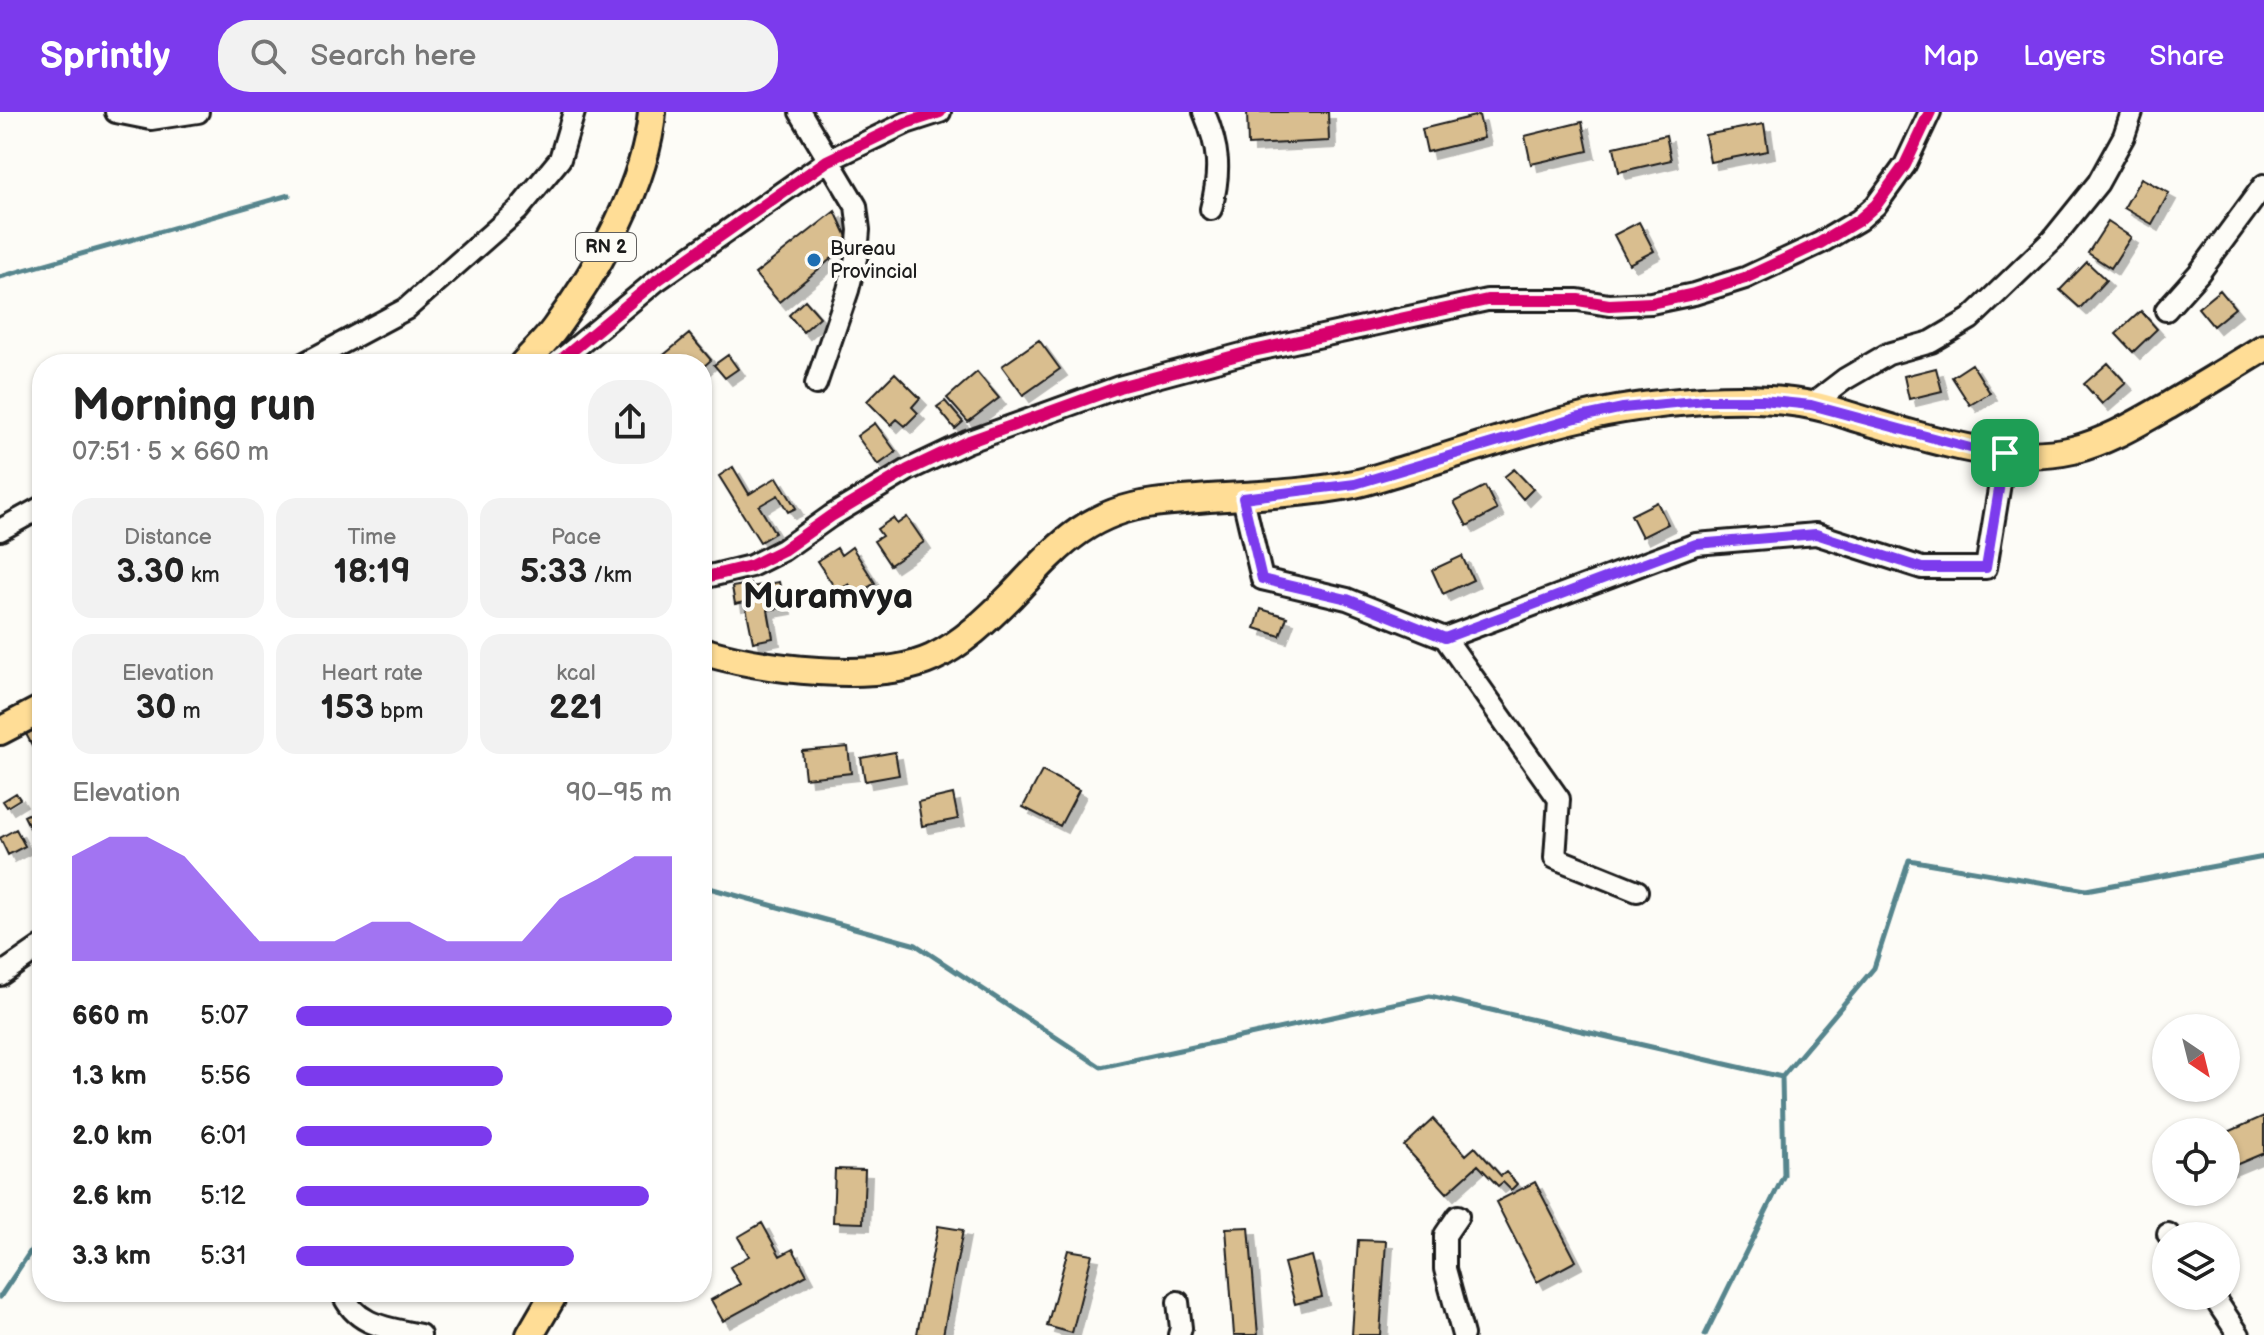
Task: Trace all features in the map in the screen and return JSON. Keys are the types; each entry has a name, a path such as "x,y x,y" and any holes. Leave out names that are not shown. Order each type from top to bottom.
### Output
{"main road":[{"name":"RN 2","path":"532,354 555,328 606,248 639,173 652,112"},
{"path":"712,654 729,660 822,670 882,670 912,666 963,639 1007,600 1065,540 1096,519 1122,508 1243,498 1355,484 1576,418 1623,408 1705,400 1762,400 1811,405 1974,449 2023,455 2070,450 2114,437 2264,348"},
{"path":"0,731 32,714"},
{"path":"530,1335 549,1302"}],"street":[{"path":"116,112 151,119 198,112"},
{"path":"322,354 406,309 518,210 560,159 574,112"},
{"path":"800,112 856,206 859,230 848,290 816,384"},
{"path":"568,354 656,281 827,161 906,123 940,112"},
{"path":"1204,112 1218,158 1218,183 1211,209"},
{"path":"712,576 762,561 896,477 967,442 1119,387 1253,351 1487,300 1578,300 1609,305 1651,303 1745,278 1820,243 1859,220 1876,205 1905,165 1930,112"},
{"path":"1811,405 1845,379 1888,354 1931,342 1970,319 2052,240 2098,183 2124,136 2132,112"},
{"path":"2166,310 2199,273 2264,185"},
{"path":"1445,638 1696,544 1816,534 1922,568 1986,568 2005,453"},
{"path":"1243,498 1262,579 1347,599 1445,638 1559,799 1555,858 1637,891"},
{"path":"0,530 32,512"},
{"path":"0,975 32,953"},
{"path":"1458,1216 1445,1235 1445,1269 1463,1335"},
{"path":"346,1302 348,1307 371,1324 420,1335"},
{"path":"1178,1302 1179,1335"},
{"path":"2222,1310 2239,1335"}],"building":[{"path":"1247,112 1328,112 1329,141 1248,145"},
{"path":"1479,115 1484,138 1427,152 1422,129"},
{"path":"1582,122 1588,151 1531,164 1525,136"},
{"path":"1764,124 1768,151 1710,162 1705,135"},
{"path":"1666,135 1671,160 1619,172 1614,147"},
{"path":"2141,178 2169,193 2152,224 2124,208"},
{"path":"835,211 850,243 779,302 755,274"},
{"path":"1639,222 1654,251 1629,264 1614,235"},
{"path":"2108,222 2131,237 2111,268 2088,253"},
{"path":"2087,262 2106,280 2080,308 2060,290"},
{"path":"2220,290 2235,308 2213,326 2198,308"},
{"path":"805,300 820,317 803,332 789,315"},
{"path":"2141,311 2157,329 2133,352 2116,334"},
{"path":"689,334 706,354 665,354"},
{"path":"1039,340 1060,369 1023,395 1002,366"},
{"path":"728,355 738,369 725,378 714,365"},
{"path":"2108,363 2126,383 2102,404 2084,384"},
{"path":"1972,364 1990,393 1970,405 1952,377"},
{"path":"1936,368 1942,391 1909,399 1904,376"},
{"path":"977,372 999,398 968,422 947,398"},
{"path":"895,373 920,398 912,407 918,413 905,426 897,419 891,425 867,401"},
{"path":"945,401 963,422 955,429 937,407"},
{"path":"875,423 896,452 878,465 857,436"},
{"path":"733,467 749,494 777,477 796,508 788,512 778,495 759,506 775,533 760,542 719,476"},
{"path":"1514,469 1533,489 1523,499 1504,477"},
{"path":"1485,486 1497,510 1467,526 1454,502"},
{"path":"1657,502 1668,524 1642,537 1631,515"},
{"path":"907,517 924,542 890,565 874,541 882,536 877,529 893,518 897,524"},
{"path":"852,547 875,583 856,595 849,584 837,591 817,561 837,548 841,555"},
{"path":"1462,556 1473,580 1443,594 1432,570"},
{"path":"779,582 785,607 768,610 773,638 753,642 745,602 735,604 732,587"},
{"path":"1261,609 1287,617 1280,636 1255,628"},
{"path":"32,731 32,745 26,734"},
{"path":"848,747 851,773 805,778 802,751"},
{"path":"895,752 899,775 865,781 861,758"},
{"path":"1042,771 1079,790 1060,826 1023,807"},
{"path":"16,793 20,799 7,807 3,801"},
{"path":"953,794 958,819 922,826 918,802"},
{"path":"32,812 32,832 24,816"},
{"path":"16,829 25,846 8,855 0,838"},
{"path":"2264,1116 2264,1153 2240,1163 2240,1127"},
{"path":"1433,1119 1466,1155 1475,1147 1501,1176 1506,1172 1517,1184 1511,1190 1503,1182 1498,1186 1478,1165 1447,1193 1404,1146"},
{"path":"835,1169 865,1170 863,1223 833,1222"},
{"path":"1535,1182 1576,1261 1537,1282 1496,1202"},
{"path":"762,1223 780,1256 793,1249 807,1275 723,1321 712,1299 740,1284 730,1267 749,1256 738,1237"},
{"path":"938,1226 963,1230 943,1335 923,1335 917,1334"},
{"path":"1249,1227 1258,1335 1234,1335 1226,1228"},
{"path":"1358,1240 1386,1241 1380,1335 1352,1335"},
{"path":"1068,1250 1092,1254 1072,1333 1047,1326"},
{"path":"1312,1256 1322,1297 1295,1304 1284,1263"}],"waterway":[{"path":"0,277 289,195"},
{"path":"1705,1335 1784,1175 1782,1077 1874,968 1909,860 2086,890 2264,857"},
{"path":"712,889 916,945 1101,1067 1430,996 1782,1077"},
{"path":"0,1297 32,1249"}],"cycle path":[{"path":"568,354 656,281 827,161 906,123 940,112"},
{"path":"712,576 751,566 783,550 831,516 908,470 967,442 1119,387 1253,351 1487,300 1578,300 1609,305 1651,303 1745,278 1820,243 1859,220 1876,205 1905,165 1930,112"},
{"path":"1243,498 1262,579 1347,599 1445,638 1696,544 1816,534 1922,568 1986,568 2005,453"}],"place":[{"name":"Bureau Provincial","path":"814,260"}],"district":[{"name":"Muramvya","path":"828,595"}],"route":[{"path":"1705,400 1762,400 1811,405 1889,428 1974,449 2005,453 1986,568 1922,568 1816,534 1696,544 1445,638 1347,599 1262,579 1243,498 1355,484 1576,418 1623,408 1705,400"}]}
